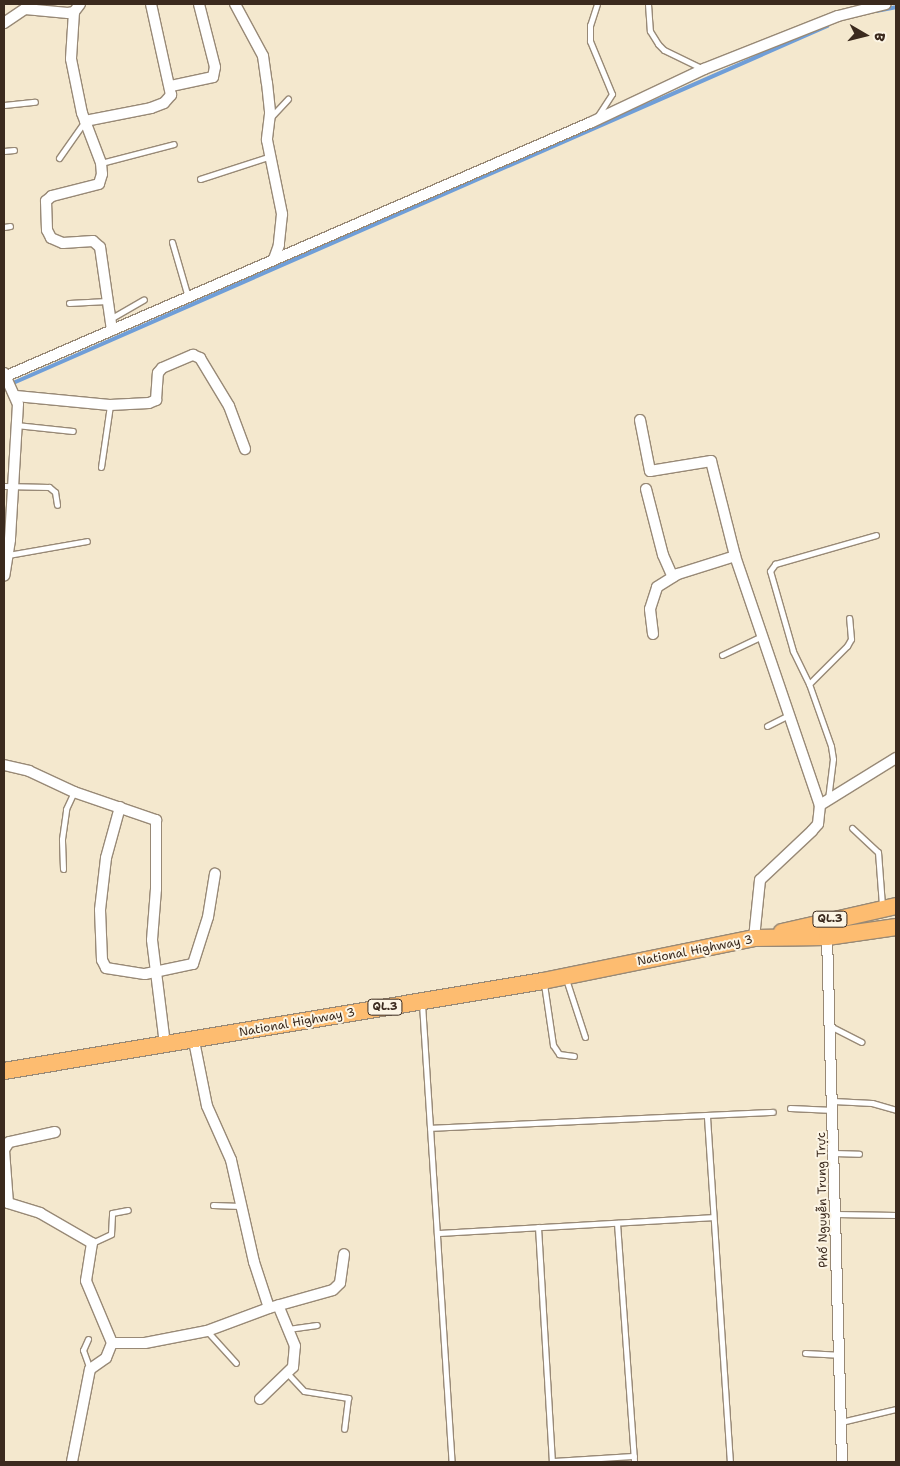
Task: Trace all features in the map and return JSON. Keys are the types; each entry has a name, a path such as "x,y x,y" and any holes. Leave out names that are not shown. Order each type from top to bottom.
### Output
{"highway":[{"name":"QL.3","path":"760,938 814,923 889,908"},
{"name":"QL.3","path":"760,938 827,937 896,927"},
{"name":"National Highway 3","path":"4,1071 194,1041 543,981 760,938"}],"street":[{"path":"85,121 152,108 164,103 171,94 171,86 151,4"},
{"path":"171,86 214,77 215,68 199,4"},
{"path":"235,4 263,56 269,119 267,140 282,214 280,237 274,259"},
{"path":"4,576 8,555 8,486 16,425 15,393 6,376 592,122 704,70 838,16 886,4"},
{"path":"4,24 25,9 77,8 71,59 85,121 101,163 99,184 52,196 46,201 46,212 51,238 64,242 93,241 100,247 104,259 107,301 112,330"},
{"path":"15,393 110,405 156,400 158,372 162,368 193,355 200,358 229,406 245,449"},
{"path":"640,420 650,471 710,461 735,556 789,715 824,802 818,824 760,880 760,938"},
{"path":"646,489 658,542 673,577"},
{"path":"653,634 650,620 652,597 657,587 673,577 735,556"},
{"path":"824,802 896,758"},
{"path":"4,765 50,778 74,792 151,817 157,822 156,889 152,940 165,1045"},
{"path":"120,807 106,858 100,910 102,965 106,968 145,974 156,970 193,964 208,917 215,874"},
{"name":"Phố Nguyễn Trung Trực","path":"827,937 832,1027 842,1462"},
{"path":"194,1041 207,1106 231,1160 241,1206 273,1306 288,1329 295,1346 293,1367 288,1374 260,1399"},
{"path":"54,1132 5,1144 6,1206 40,1212 92,1243 86,1281 112,1343 106,1358 90,1368 83,1418 72,1462"},
{"path":"112,1343 145,1343 207,1331 273,1306 337,1287 344,1254"}],"lane":[{"path":"592,122 612,94 590,41 590,25 596,4"},
{"path":"648,4 650,31 658,44 664,50 704,70"},
{"path":"269,119 288,99"},
{"path":"4,105 35,102"},
{"path":"59,158 85,121"},
{"path":"101,163 174,144"},
{"path":"4,151 14,150"},
{"path":"200,178 270,156"},
{"path":"172,242 188,297"},
{"path":"110,319 144,300"},
{"path":"69,303 107,301"},
{"path":"101,467 110,405"},
{"path":"16,425 72,431"},
{"path":"8,486 49,487 55,492 57,505"},
{"path":"824,802 833,759 809,684 793,651 774,592 771,568 876,535"},
{"path":"8,555 87,541"},
{"path":"809,684 847,646 851,638 849,618"},
{"path":"722,655 762,636"},
{"path":"767,726 789,715"},
{"path":"63,869 64,824 74,792"},
{"path":"852,828 878,852 889,908"},
{"path":"565,977 586,1037"},
{"path":"543,981 553,1045 559,1054 574,1056"},
{"path":"422,1001 452,1462"},
{"path":"832,1027 861,1042"},
{"path":"790,1108 872,1103 896,1110"},
{"path":"430,1128 707,1117 773,1112"},
{"path":"707,1117 730,1462"},
{"path":"834,1153 859,1154"},
{"path":"213,1205 241,1206"},
{"path":"92,1243 111,1234 112,1213 128,1210"},
{"path":"836,1214 896,1215"},
{"path":"437,1233 714,1217"},
{"path":"538,1227 552,1462 634,1459 618,1222"},
{"path":"288,1329 317,1325"},
{"path":"207,1331 236,1363"},
{"path":"88,1339 83,1350 90,1368"},
{"path":"805,1353 839,1355"},
{"path":"288,1374 304,1390 346,1397 344,1428"},
{"path":"840,1422 896,1409"}],"waterway":[{"path":"876,11 896,7"},
{"path":"4,387 827,26"}]}
